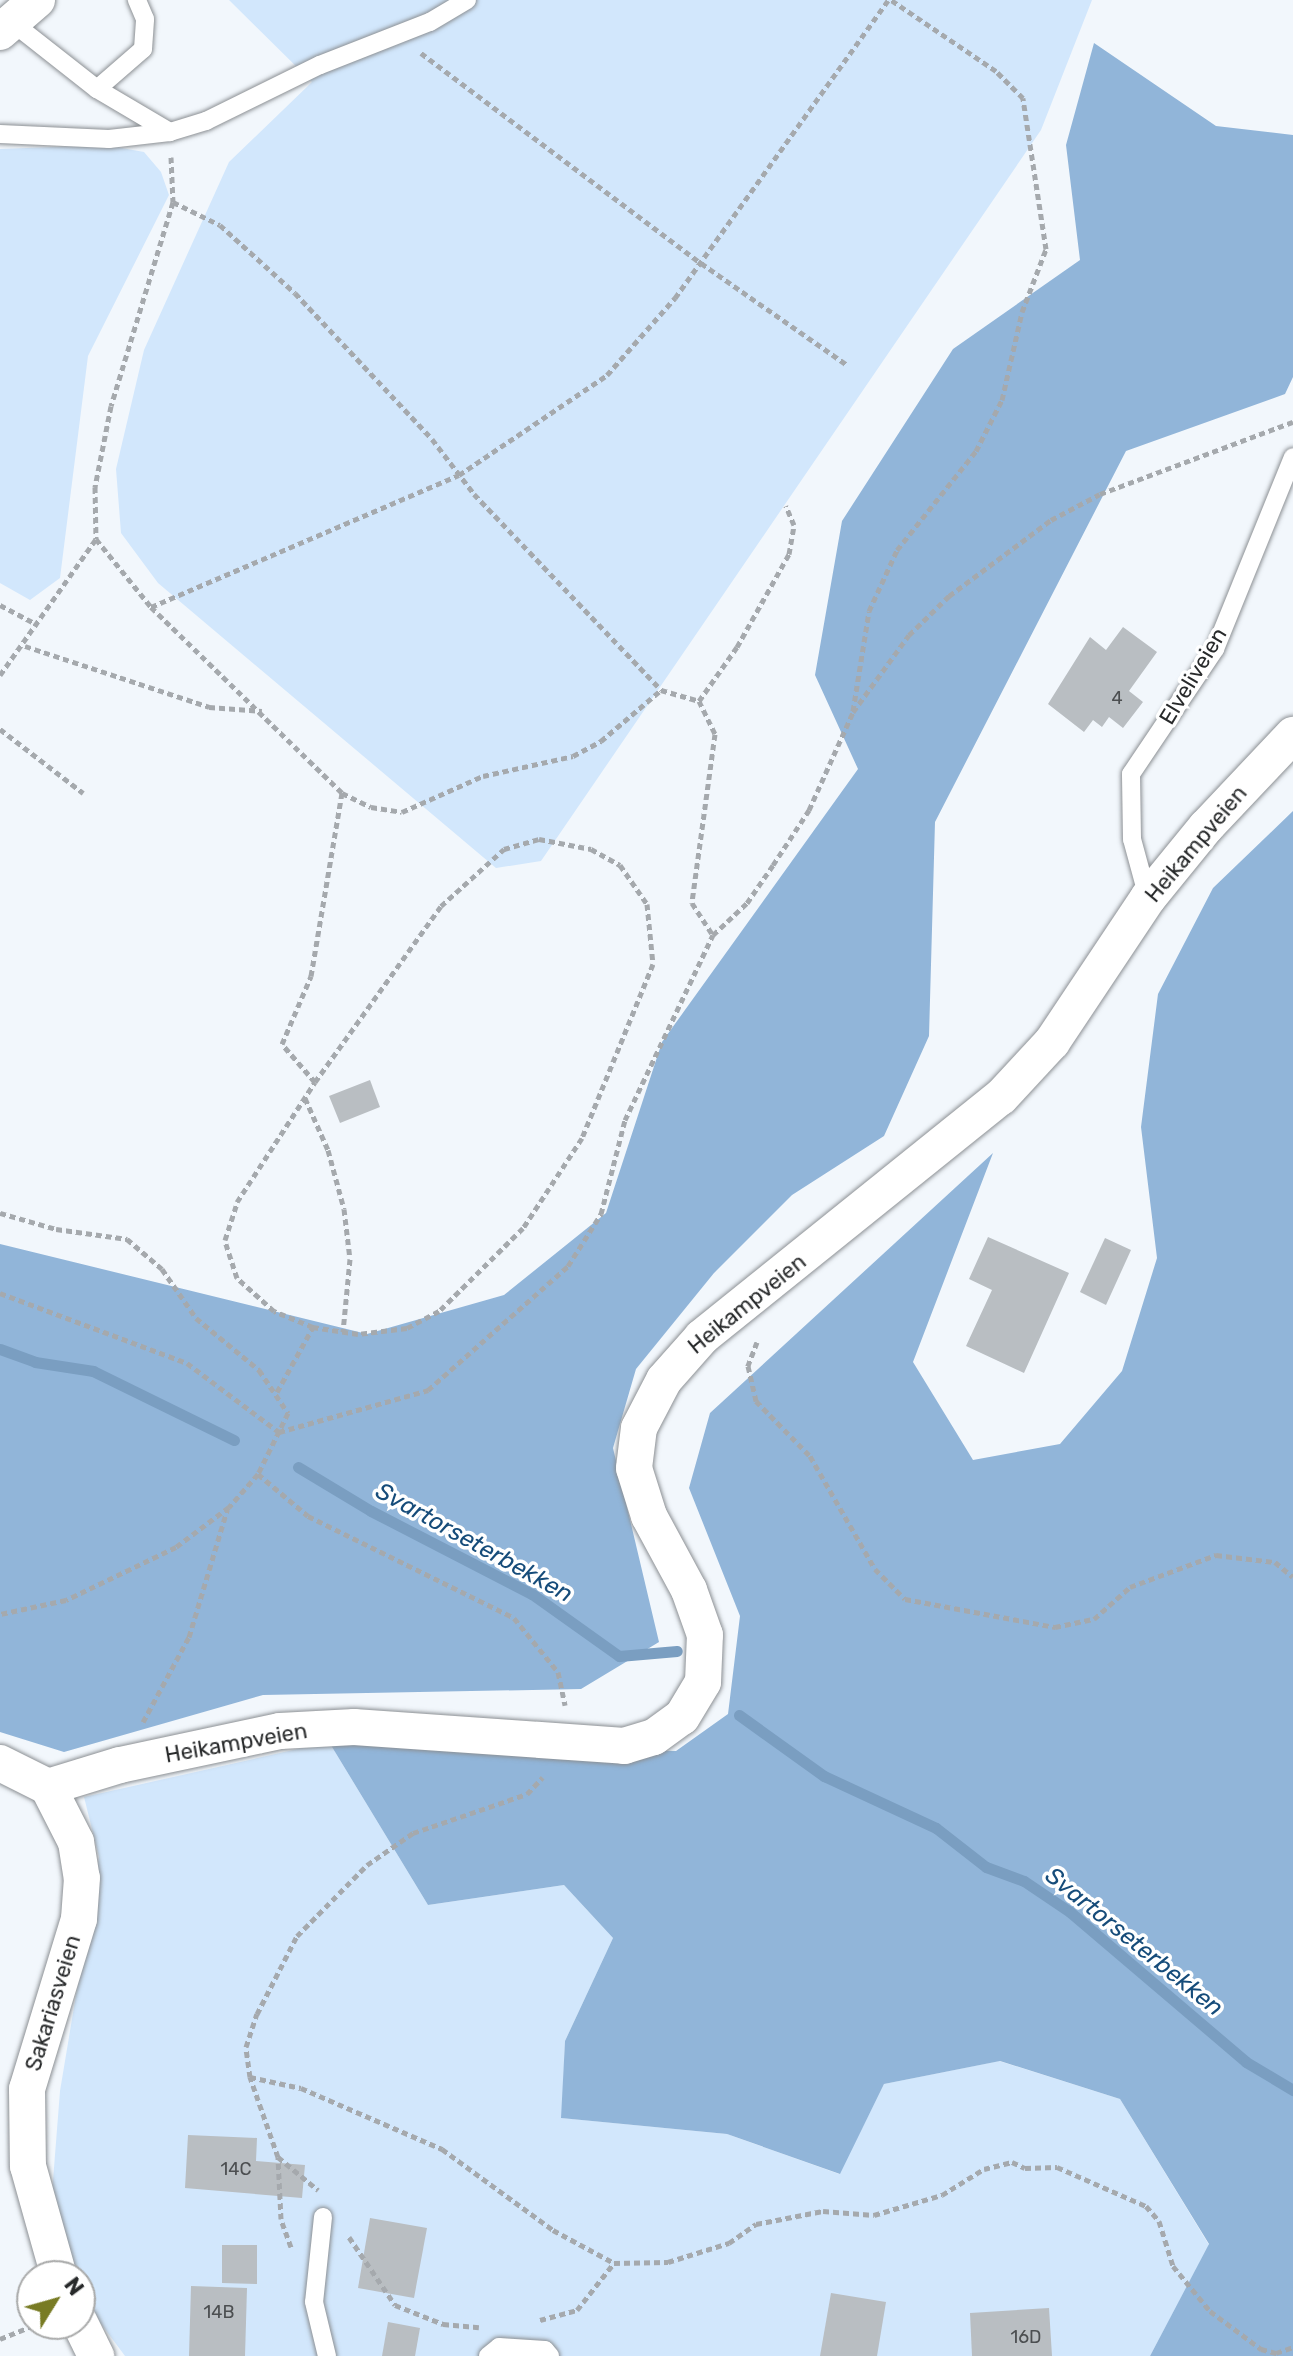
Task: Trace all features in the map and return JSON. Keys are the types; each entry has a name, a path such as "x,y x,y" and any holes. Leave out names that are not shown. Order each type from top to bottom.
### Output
{"street":[{"name":"Heikampveien","path":"48,1787 120,1765 280,1731 335,1727 624,1746 654,1737 682,1717 703,1682 705,1635 700,1614 649,1516 634,1468 639,1428 664,1380 702,1337 1001,1097 1052,1042 1148,898 1206,827 1293,735"},
{"path":"0,1763 48,1787"},
{"name":"Sakariasveien","path":"48,1787 71,1828 82,1878 79,1919 27,2089 28,2166 54,2260"}],"lane":[{"path":"97,89 143,49 146,27 137,0"},
{"path":"0,134 109,139 170,132 206,121 278,83 399,35 467,0"},
{"path":"17,18 97,89 170,132"},
{"name":"Elveliveien","path":"1148,898 1132,839 1131,774 1215,649 1293,457"},
{"path":"323,2217 314,2302 327,2356"},
{"path":"488,2356 499,2347 545,2350 550,2356"}],"path":[{"path":"151,607 459,475 607,375 645,337 701,263 890,0 996,71 1023,98 1046,249 1022,312 1002,400 976,451 897,550 869,611 853,712"},
{"path":"399,35 701,263 847,365"},
{"path":"0,675 25,646 96,539 100,448 173,202 170,132"},
{"path":"173,202 220,225 295,293 459,475 661,690 699,701 715,734 692,903 713,935"},
{"path":"279,1432 428,1390 568,1266 601,1214 625,1120 713,935 747,903 809,810 853,712 919,626 1051,520 1100,494 1293,422"},
{"path":"699,701 737,647 789,554 794,525 786,506"},
{"path":"96,539 151,607 263,711 342,793 371,807 402,812 483,776 559,761 601,741 661,690"},
{"path":"0,605 38,625"},
{"path":"25,646 209,707 263,711"},
{"path":"0,729 83,793"},
{"path":"315,1082 296,1066 282,1044 311,976 342,793"},
{"path":"539,839 591,849 620,865 647,904 653,964 631,1027 582,1138 523,1228 439,1311 407,1328 343,1332 313,1327 274,1311 237,1278 225,1240 237,1202 304,1098 441,906 504,849 539,839"},
{"path":"304,1098 328,1150 344,1209 350,1259 343,1332"},
{"path":"0,1213 56,1229 127,1239 162,1269 196,1318 277,1392 288,1413 258,1474 229,1507 176,1547 66,1600 0,1614"},
{"path":"0,1293 187,1363 279,1432"},
{"path":"277,1392 313,1327"},
{"path":"758,1337 748,1366 756,1401 810,1456 875,1569 905,1599 1055,1627 1094,1619 1130,1587 1216,1555 1275,1562 1293,1577"},
{"path":"258,1474 308,1516 514,1618 558,1672 566,1700 556,1765 527,1794 413,1833 334,1894 297,1936 257,2014 246,2047 250,2077 278,2157 326,2197"},
{"path":"120,1765 189,1637 229,1507"},
{"path":"250,2077 301,2088 442,2149 553,2230 614,2263 668,2262 729,2243 756,2224 823,2211 874,2215 942,2195 996,2163 1057,2167 1146,2206 1159,2221 1173,2266 1236,2334 1276,2353 1293,2347"},
{"path":"346,2232 395,2305 443,2324 487,2328"},
{"path":"532,2322 577,2310 614,2263"}],"shaded area":[{"path":"229,0 1092,0 1041,130 541,861 496,868 158,583 121,533 116,469 144,350 229,162 312,82"},
{"path":"1094,43 1216,126 1293,135 1293,377 1285,394 1126,451 935,822 929,1036 884,1136 792,1195 714,1273 636,1369 613,1448 659,1642 581,1689 263,1695 64,1752 0,1732 0,1244 367,1334 504,1295 606,1213 662,1042 858,769 815,675 842,521 953,349 1080,260 1066,145"},
{"path":"105,145 144,152 161,172 169,195 88,356 60,578 30,600 0,583 0,149"},
{"path":"1293,811 1293,2356 1150,2356 1209,2244 1120,2099 1000,2061 884,2084 840,2174 727,2134 561,2118 565,2041 613,1938 564,1885 428,1905 329,1742 676,1751 728,1714 740,1616 689,1488 710,1413 993,1153 913,1362 973,1460 1060,1444 1122,1371 1157,1258 1141,1127 1158,994 1213,888"},
{"path":"329,1742 428,1905 564,1885 613,1938 565,2041 562,2118 727,2134 839,2174 884,2084 999,2061 1120,2099 1209,2245 1150,2356 125,2356 96,2317 96,2260 71,2260 51,2206 60,2091 99,1857 84,1797"}],"building":[{"path":"1123,627 1157,652 1129,691 1143,702 1123,728 1109,717 1102,727 1093,720 1084,732 1048,704 1090,637 1106,650"},
{"path":"370,1080 380,1107 340,1123 329,1096"},
{"path":"988,1237 1069,1273 1024,1373 966,1346 992,1290 969,1279"},
{"path":"1105,1238 1131,1250 1106,1305 1080,1292"},
{"path":"188,2135 257,2138 256,2161 305,2165 302,2198 185,2188"},
{"path":"370,2218 427,2228 414,2298 358,2288"},
{"path":"222,2245 257,2245 257,2284 222,2283"},
{"path":"191,2286 247,2288 245,2356 189,2356"},
{"path":"831,2293 886,2302 877,2356 820,2356"},
{"path":"1049,2308 1052,2356 972,2356 970,2313"},
{"path":"388,2322 420,2328 415,2356 382,2356"}],"waterway":[{"name":"Svartorseterbekken","path":"0,1349 35,1362 93,1371 234,1440"},
{"name":"Svartorseterbekken","path":"298,1467 371,1511 532,1594 619,1656 677,1651"},
{"name":"Svartorseterbekken","path":"739,1715 824,1776 936,1828 986,1867 1024,1881 1070,1912 1246,2062 1293,2090"}]}
